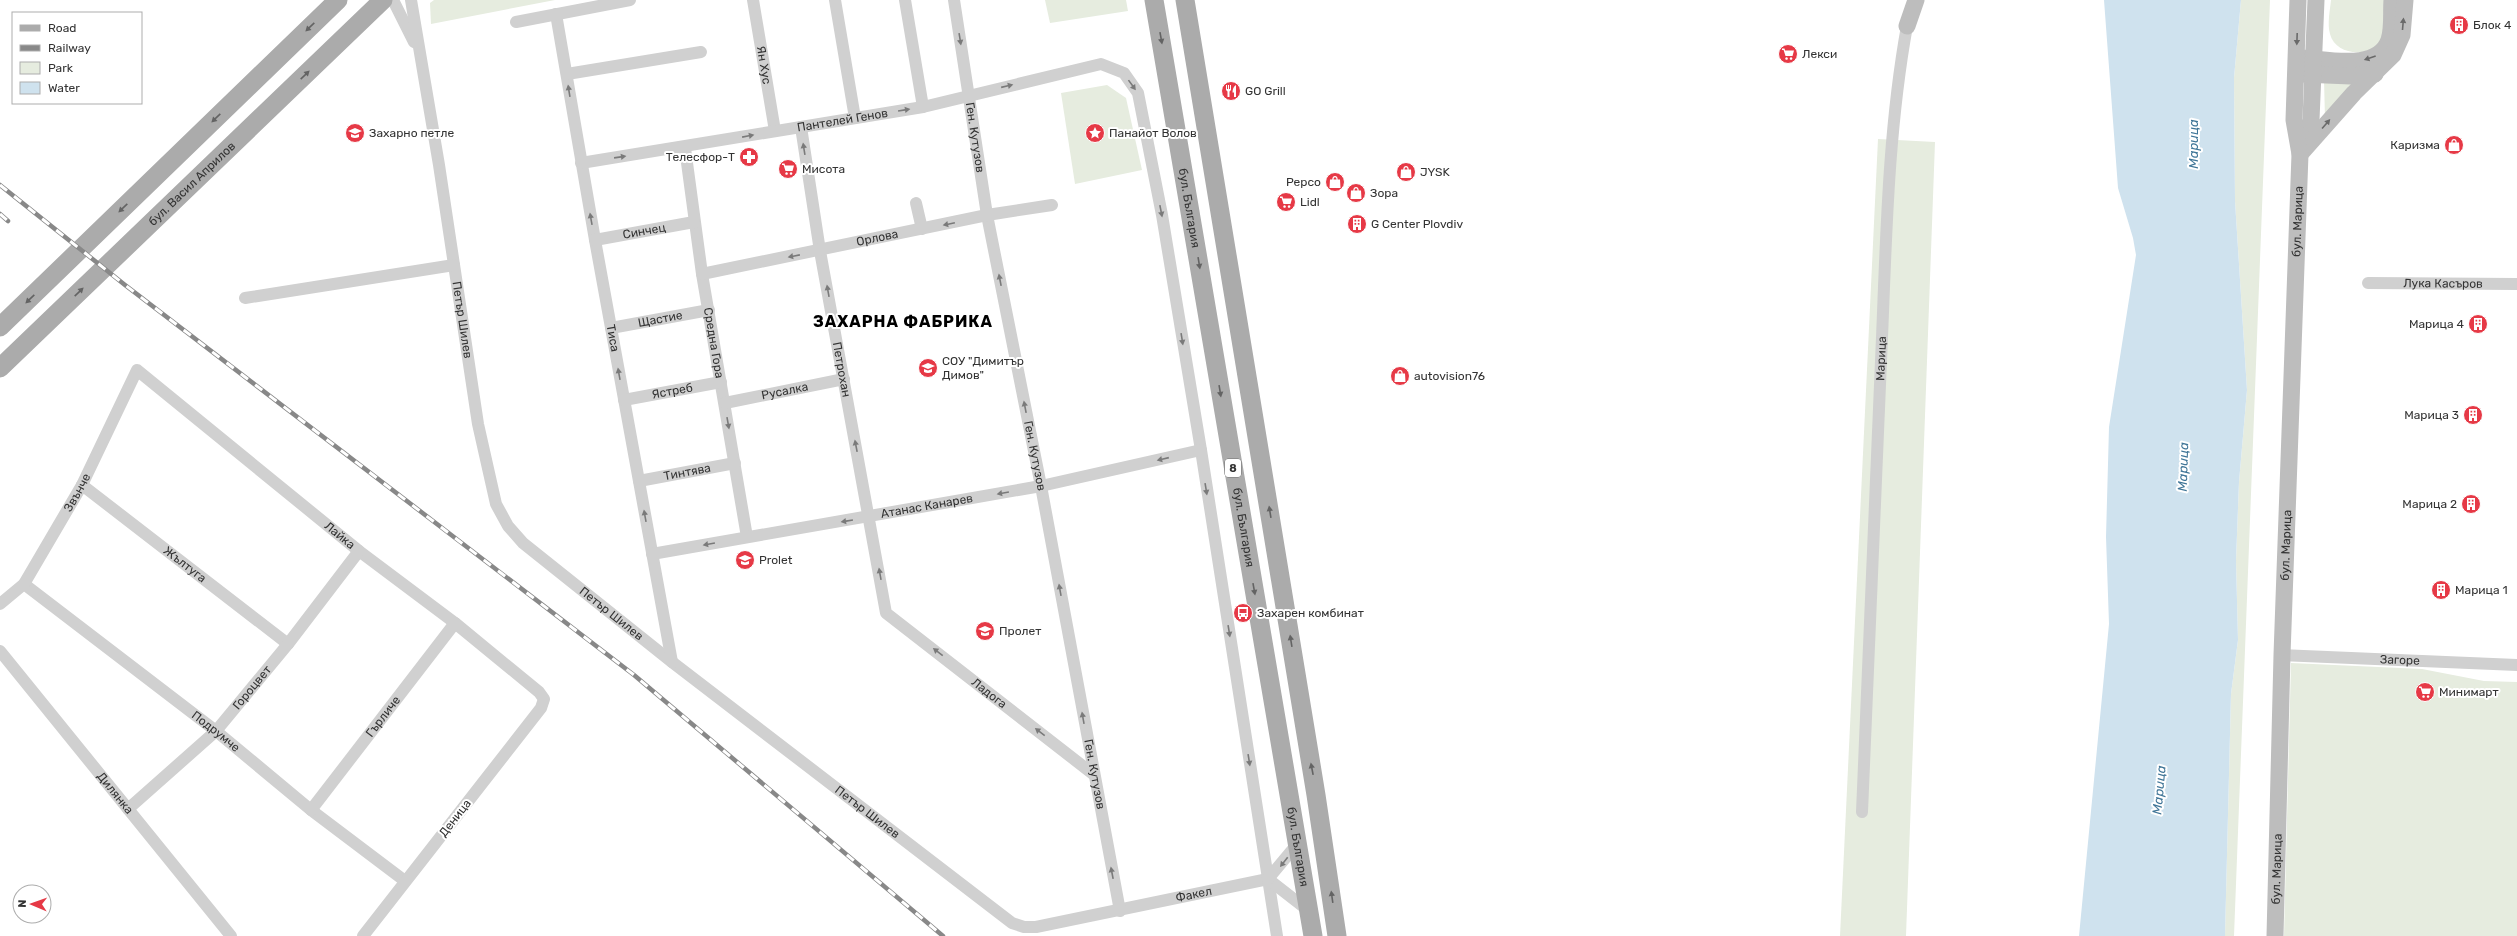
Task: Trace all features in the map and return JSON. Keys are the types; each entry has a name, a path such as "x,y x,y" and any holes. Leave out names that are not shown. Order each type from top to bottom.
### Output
{"main road":[{"path":"0,327 338,0"},
{"name":"бул. Васил Априлов","path":"0,368 383,0"},
{"name":"бул. България","path":"1154,0 1313,936"},
{"name":"бул. България","path":"1185,0 1263,469 1337,936"},
{"path":"1234,474 1263,469"}],"street":[{"name":"Петър Шилев","path":"393,0 420,54"},
{"name":"Петър Шилев","path":"411,0 478,424 496,504 508,526 524,543 672,662 1012,923 1024,927 1036,927 1120,911"},
{"path":"516,22 630,0"},
{"name":"Ян Хус","path":"753,0 775,131"},
{"path":"835,0 855,118"},
{"path":"905,0 923,107"},
{"name":"Ген. Кутузов","path":"954,0 987,215 1041,486 1093,774 1120,911"},
{"name":"Марица","path":"1902,0 1907,26"},
{"name":"Марица","path":"1862,812 1884,286 1894,116 1900,54 1907,26 1916,0"},
{"name":"бул. Марица","path":"2275,936 2282,655 2300,154 2294,120 2298,0"},
{"name":"бул. Марица","path":"2300,154 2311,120 2316,0"},
{"path":"2313,67 2340,60 2366,60 2381,52 2390,36 2392,0"},
{"path":"2300,154 2350,97 2390,60 2400,42 2405,0"},
{"name":"Тиса","path":"556,14 581,163 672,662"},
{"path":"2315,25 2326,48 2340,60"},
{"path":"566,74 701,52"},
{"name":"Пантелей Генов","path":"581,163 685,148 775,131 923,107 1101,64 1124,73 1138,93 1162,215 1201,450"},
{"path":"2296,66 2313,67 2351,76 2375,74"},
{"name":"Петрохан","path":"801,127 820,251 886,612"},
{"name":"Средна Гора","path":"685,148 702,274 747,537"},
{"path":"916,203 922,229"},
{"name":"Орлова","path":"702,274 820,251 987,215 1052,205"},
{"name":"Синчец","path":"595,240 694,222"},
{"path":"244,298 454,266"},
{"name":"Лука Касъров","path":"2368,283 2517,284"},
{"name":"Щастие","path":"611,328 709,310"},
{"name":"Звънче","path":"0,604 24,584 82,486 137,370"},
{"name":"Лайка","path":"137,370 359,551 455,623 539,692 544,699"},
{"name":"Русалка","path":"725,403 844,379"},
{"name":"Ястреб","path":"624,400 721,382"},
{"path":"1201,450 1277,936"},
{"name":"Атанас Канарев","path":"652,554 747,537 870,518 1041,486 1201,450"},
{"name":"Тинтява","path":"639,481 735,463"},
{"name":"Жълтуга","path":"82,486 288,644"},
{"name":"Гороцвет","path":"128,809 216,731 288,644 359,551"},
{"name":"Подрумче","path":"24,584 216,731 311,810 405,881"},
{"name":"Ладога","path":"886,612 1093,774"},
{"name":"Гърличе","path":"311,810 455,623"},
{"name":"Дилянка","path":"0,650 231,936"},
{"name":"Загоре","path":"2282,655 2517,665"},
{"name":"Деница","path":"363,936 541,708 544,699"},
{"path":"1268,879 1298,843"},
{"path":"1268,879 1309,911"},
{"name":"Факел","path":"1120,911 1268,879"}],"green space":[{"path":"434,0 555,0 431,24 430,3"},
{"path":"1045,0 1126,0 1128,11 1050,23"},
{"path":"2241,0 2270,0 2234,936 2225,936 2231,694 2238,640 2236,561 2239,482 2247,390 2235,201 2234,78"},
{"path":"2331,0 2388,0 2386,29 2382,40 2366,51 2351,52 2338,46 2333,41 2329,30"},
{"path":"2324,79 2359,83 2325,119"},
{"path":"1107,85 1126,98 1142,170 1075,184 1061,93"},
{"path":"1878,139 1935,142 1906,936 1840,936"},
{"path":"2291,663 2422,669 2484,681 2517,682 2517,936 2284,936"}],"water":[{"path":"2104,0 2241,0 2234,78 2235,201 2247,390 2239,482 2236,561 2238,640 2231,694 2225,936 2079,936 2109,624 2106,537 2109,427 2136,255 2133,238 2118,188"}],"railway":[{"path":"0,185 125,285 634,675 943,936"},
{"path":"0,214 8,221"}],"place":[{"name":"Блок 4","path":"2459,25"},
{"name":"Лекси","path":"1788,54"},
{"name":"GO Grill","path":"1231,91"},
{"name":"Захарно петле","path":"355,133"},
{"name":"Панайот Волов","path":"1095,133"},
{"name":"Каризма","path":"2454,145"},
{"name":"Телесфор-Т","path":"749,157"},
{"name":"Мисота","path":"788,169"},
{"name":"JYSK","path":"1406,172"},
{"name":"Pepco","path":"1335,182"},
{"name":"Зора","path":"1356,193"},
{"name":"Lidl","path":"1286,202"},
{"name":"G Center Plovdiv","path":"1357,224"},
{"name":"Марица 4","path":"2478,324"},
{"name":"СОУ \"Димитър Димов\"","path":"928,368"},
{"name":"autovision76","path":"1400,376"},
{"name":"Марица 3","path":"2473,415"},
{"name":"Марица 2","path":"2471,504"},
{"name":"Prolet","path":"745,560"},
{"name":"Марица 1","path":"2441,590"},
{"name":"Захарен комбинат","path":"1243,613"},
{"name":"Пролет","path":"985,631"},
{"name":"Минимарт","path":"2425,692"}],"district":[{"name":"ЗАХАРНА ФАБРИКА","path":"903,321"}]}
